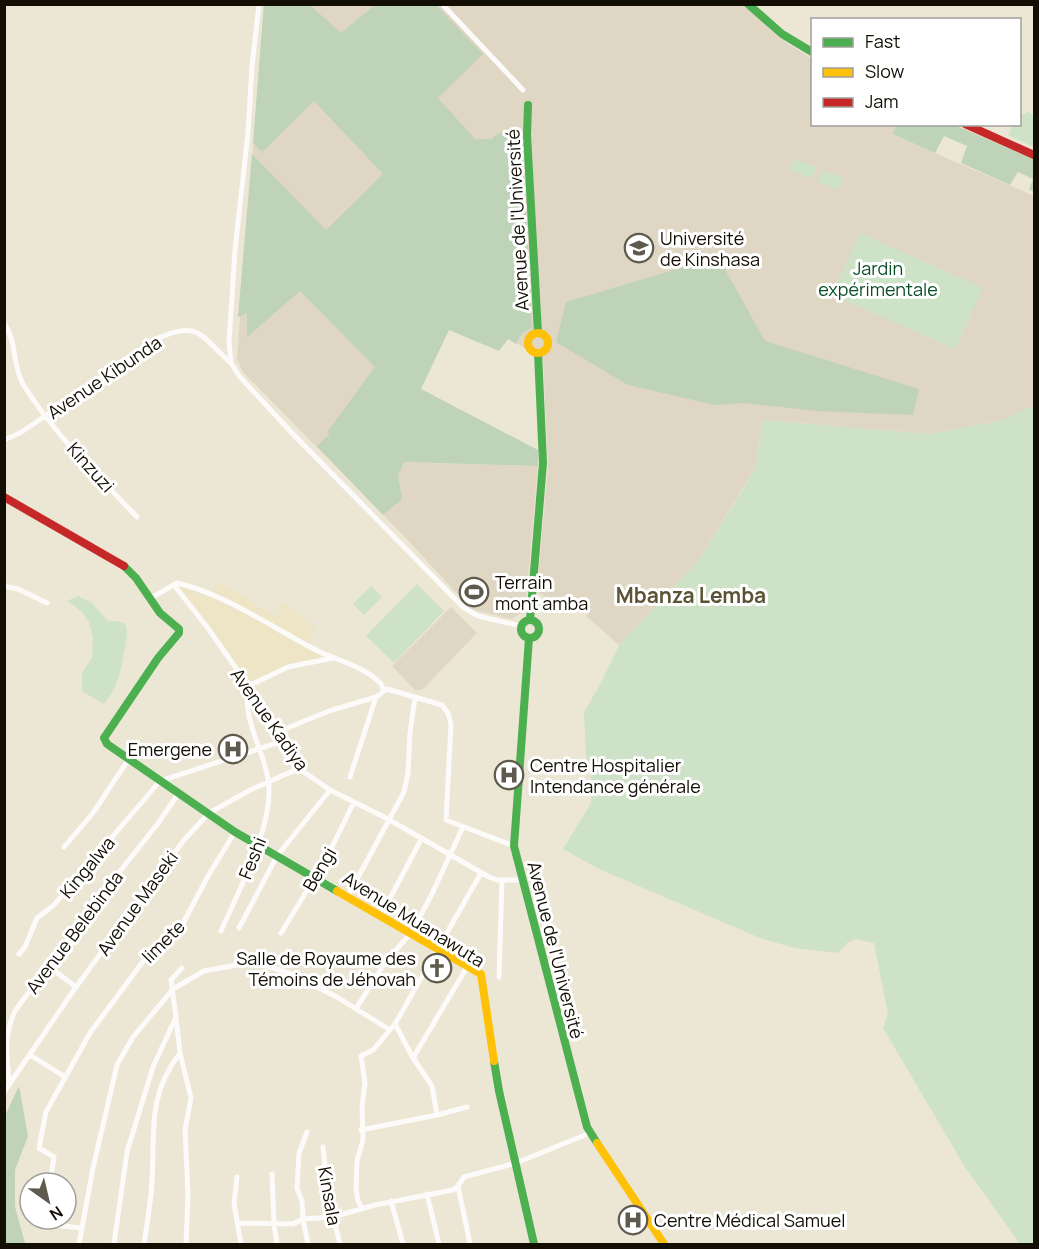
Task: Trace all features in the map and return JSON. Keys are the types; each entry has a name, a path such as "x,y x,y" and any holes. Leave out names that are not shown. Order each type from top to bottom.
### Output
{"street":[{"path":"231,363 229,342 235,250 259,4"},
{"path":"442,4 523,90"},
{"path":"748,4 782,34 811,51"},
{"name":"Avenue de l'Université","path":"528,105 527,135 538,333"},
{"path":"970,126 1035,155"},
{"name":"Kinzuzi","path":"4,323 12,335 15,364 22,381 45,417 93,472 137,517"},
{"name":"Avenue Kibunda","path":"4,440 45,417 158,338 174,331 189,329 196,332 231,363 291,432 464,608 478,616 521,626"},
{"path":"538,333 544,336 547,345 538,353 530,349 528,342 531,336 538,333"},
{"name":"Avenue de l'Université","path":"538,353 543,463 531,620 537,624 538,632 537,635 529,638 514,846 546,976 590,1133 664,1245"},
{"path":"4,497 122,564 151,598 177,583 186,585 222,600 373,677 379,681 384,690"},
{"name":"Avenue Kadiya","path":"174,585 207,627 301,761 304,772 330,790 388,819 481,873 502,881 522,880"},
{"path":"4,586 18,589 47,603"},
{"name":"Avenue Muanawuta","path":"151,598 160,613 178,629 179,633 158,658 104,738 107,744 235,832 481,974 499,1091 534,1245"},
{"path":"529,638 522,634 521,626 526,620 531,620"},
{"path":"269,782 246,703 248,686 288,667 333,658"},
{"path":"280,731 329,711 375,697 387,689 442,705 448,713 451,730 445,819 514,846"},
{"path":"350,777 375,697"},
{"path":"348,896 407,784 410,732 415,698"},
{"path":"160,781 286,740"},
{"path":"64,847 93,813 128,760"},
{"name":"Avenue Maseki","path":"4,1092 76,987 184,840 209,813 250,790 293,771 304,772"},
{"name":"Kingalwa","path":"19,954 26,947 37,918 54,905 160,781"},
{"name":"Feshi","path":"221,931 267,818 269,782"},
{"path":"239,928 277,856 330,790"},
{"name":"Avenue Belebinda","path":"9,1082 5,1040 8,1025 15,1011 178,794"},
{"name":"Bengi","path":"281,933 331,849 354,802"},
{"path":"357,1007 386,961 411,933 463,827"},
{"name":"limete","path":"52,1171 54,1157 39,1150 46,1112 90,1034 133,973 144,960 176,934 184,923 208,876 235,832"},
{"path":"380,917 422,838"},
{"path":"362,1208 356,1189 357,1161 363,1140 361,1130 365,1077 361,1056 373,1050 394,1024 481,873"},
{"path":"499,977 502,881"},
{"path":"79,1244 100,1136 117,1065 134,1037 172,989 204,971 254,962 289,973 357,1007 390,1030"},
{"path":"48,966 76,987"},
{"path":"413,1058 467,967"},
{"path":"182,968 171,980 180,1053 191,1098 185,1130 188,1194 186,1245"},
{"path":"114,1245 127,1152 153,1067 176,1017"},
{"path":"394,1024 432,1086 437,1115"},
{"path":"144,1245 152,1184 156,1103 162,1081 180,1053"},
{"path":"30,1055 65,1077"},
{"path":"361,1130 467,1107"},
{"path":"307,1132 299,1153 297,1188 302,1201 308,1245"},
{"path":"237,1223 293,1224 303,1219 333,1217 362,1208 453,1190 464,1177 516,1163 590,1133"},
{"name":"Kinsala","path":"323,1147 328,1196 340,1245"},
{"path":"272,1174 277,1245"},
{"path":"237,1177 234,1197 241,1245"},
{"path":"458,1186 470,1245"},
{"path":"426,1194 439,1245"},
{"path":"390,1202 403,1245"},
{"path":"78,1228 82,1228"}],"shaded area":[{"name":"Université de Kinshasa","path":"264,5 745,5 779,38 811,58 811,126 897,126 893,135 1034,196 1034,408 1028,408 1000,421 929,434 763,420 755,468 698,561 619,645 586,616 590,611 569,593 551,602 537,591 548,466 543,360 450,301 396,462 538,466 525,611 511,619 471,609 404,536 243,372 237,359"},
{"path":"218,581 275,616 284,602 317,630 306,647 322,656 321,658 290,664 247,683 235,669 214,633 178,589 181,586 209,598"},
{"path":"451,607 477,633 422,690 415,690 392,666"}],"green space":[{"path":"264,4 310,5 341,33 375,5 436,5 483,54 438,98 475,139 491,139 504,130 511,139 522,139 532,328 522,333 516,344 508,339 499,351 449,330 421,389 538,450 538,466 404,462 398,476 402,499 383,515 317,446 329,435 328,431 375,367 300,291 247,337 247,313 238,317 252,154 326,230 383,174 314,101 262,152 253,143"},
{"path":"1028,112 1034,115 1034,147 1008,135 1012,126 1021,126 1021,116"},
{"path":"896,126 956,126 1034,159 1034,192 1029,189 1033,179 1018,172 1010,185 961,163 967,146 944,136 935,153 892,134"},
{"path":"795,159 816,167 812,179 790,170"},
{"path":"823,170 843,178 838,190 818,182"},
{"name":"Jardin expérimentale","path":"860,233 983,288 955,349 832,295"},
{"path":"718,257 765,341 919,389 913,415 818,411 743,403 715,405 628,385 556,342 566,302"},
{"path":"1028,408 1034,408 1034,1244 1020,1244 965,1167 883,1028 888,1014 874,943 855,939 847,943 838,953 794,948 760,938 599,869 563,849 591,803 592,783 586,756 584,712 619,645 698,561 746,484 755,468 763,420 929,434 1000,421"},
{"path":"417,584 444,611 394,663 366,636"},
{"path":"371,586 382,597 364,615 353,604"},
{"path":"78,596 92,603 108,621 117,621 125,624 126,627 127,633 119,677 104,704 82,691 82,673 92,658 93,638 89,622 81,611 67,601"},
{"path":"19,1086 28,1136 15,1170 15,1207 18,1231 22,1231 25,1243 28,1244 5,1244 5,1116"}],"traffic: fast":[{"path":"748,4 782,34 811,51"},
{"path":"528,105 527,135 538,333"},
{"path":"530,620 543,463 538,353"},
{"path":"124,566 136,578 160,613 179,629 179,633 158,658 104,738 107,744 235,832 337,891"},
{"path":"530,620 538,625 539,629 534,637 530,638 522,633 521,629 526,621 530,620"},
{"path":"529,638 514,846 587,1127 597,1143"},
{"path":"494,1061 534,1244"}],"traffic: slow":[{"path":"538,333 545,336 548,343 545,350 538,353 531,350 528,343 531,336 538,333"},
{"path":"337,891 481,974 494,1061"},
{"path":"597,1143 664,1244"}],"traffic: jam":[{"path":"969,126 1034,155"},
{"path":"4,497 124,566"}],"place":[{"name":"Université de Kinshasa","path":"639,248"},
{"name":"Terrain mont amba","path":"474,592"},
{"name":"Emergene","path":"233,749"},
{"name":"Centre Hospitalier Intendance générale","path":"509,775"},
{"name":"Salle de Royaume des Témoins de Jéhovah","path":"437,968"},
{"name":"Centre Médical Samuel","path":"633,1220"}],"district":[{"name":"Mbanza Lemba","path":"691,595"}]}
